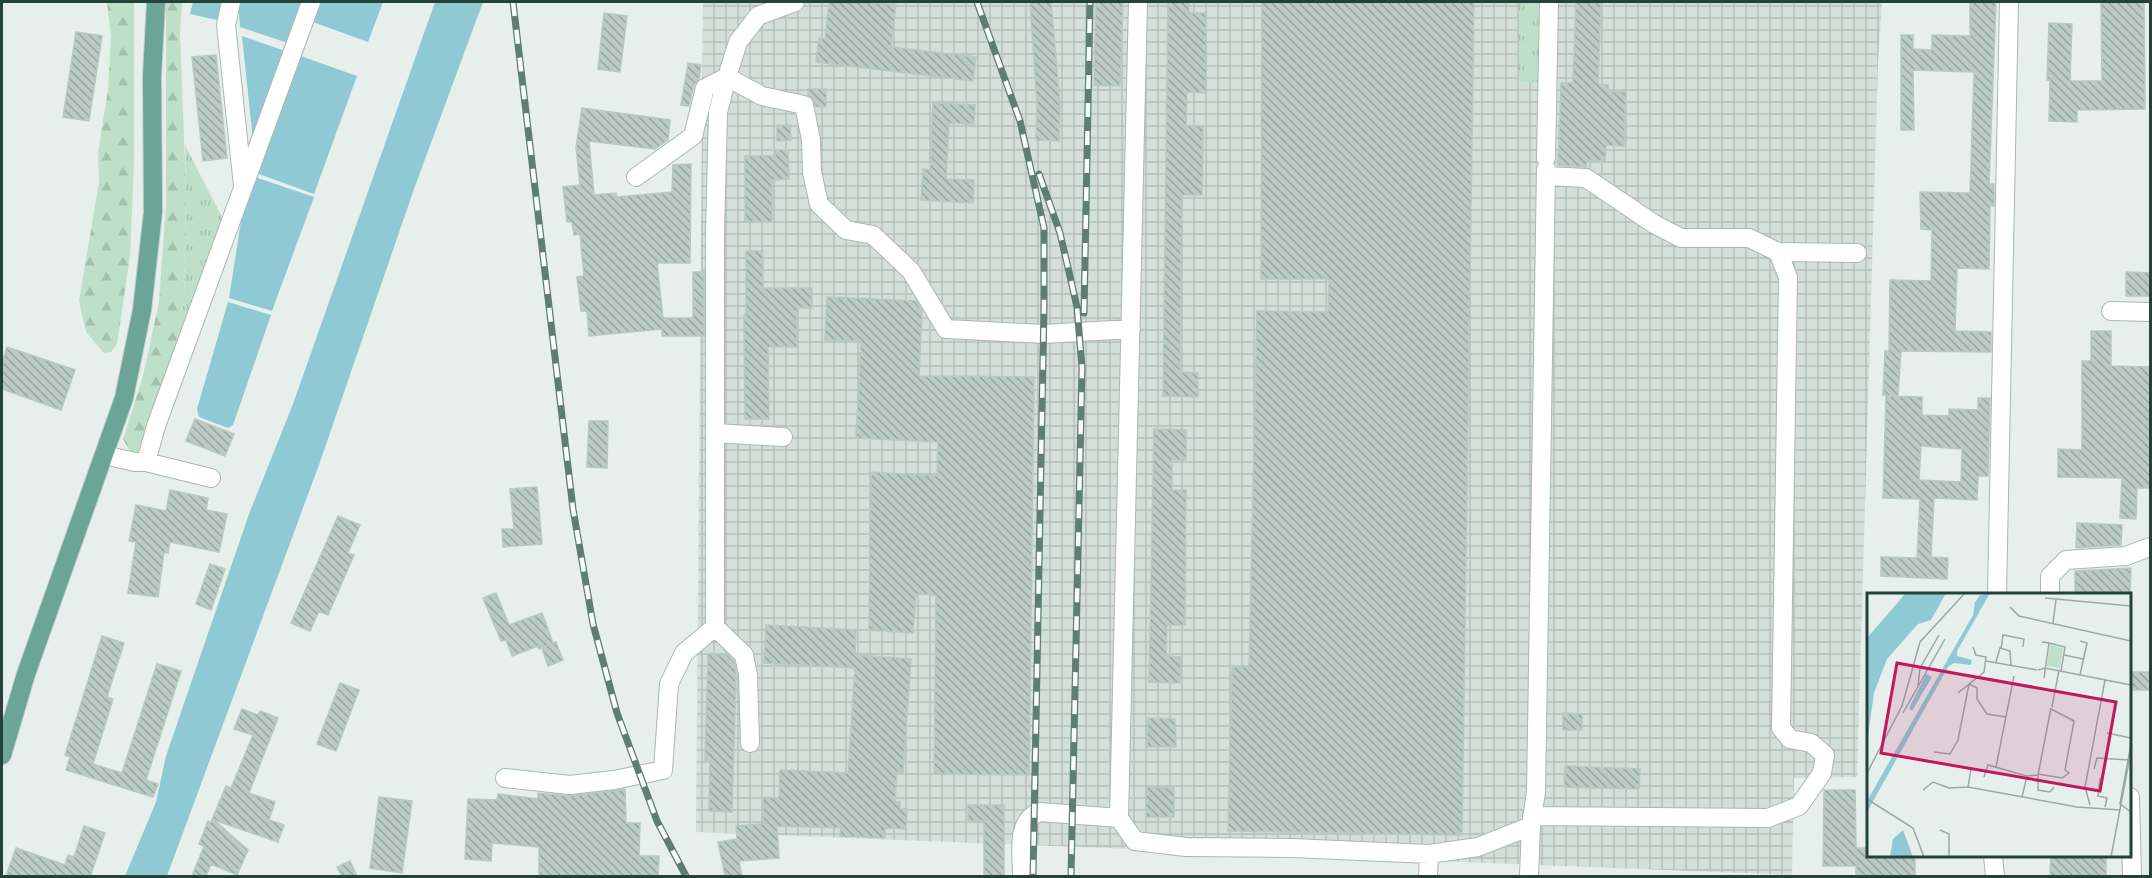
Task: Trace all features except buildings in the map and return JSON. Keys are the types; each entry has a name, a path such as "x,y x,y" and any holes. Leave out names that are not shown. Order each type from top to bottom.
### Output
{"main road":[{"path":"2,755 26,674 124,398 142,310 153,212 152,76 156,2"}],"street":[{"path":"231,2 226,25 244,187"},
{"path":"146,462 156,426 312,2"},
{"path":"750,743 748,675 744,655 715,627 715,233 718,112 738,42 758,16 795,2"},
{"path":"1138,2 1119,818 1135,841 1186,847 1293,848 1430,854 1478,847 1532,821 1768,818 1799,806 1822,773 1825,755 1811,743 1790,739 1781,728 1788,277 1778,252"},
{"path":"1529,876 1536,792 1549,2"},
{"path":"1996,593 2009,2"},
{"path":"636,177 693,136 705,88 727,77"},
{"path":"727,77 762,96 804,105 811,140 812,172 819,204 846,230 873,235 911,271 946,329 1044,334 1131,329"},
{"path":"1546,168 1586,178 1654,224 1681,238 1749,238 1778,252 1857,253"},
{"path":"2111,311 2151,312"},
{"path":"715,433 783,437"},
{"path":"104,455 135,462 146,462 212,478"},
{"path":"2050,593 2050,576 2066,560 2126,556 2151,547"},
{"path":"505,778 570,785 614,780 663,770 669,684 684,653 715,627"},
{"path":"1023,876 1022,830 1033,815 1040,812 1119,818"},
{"path":"2131,836 2132,876"},
{"path":"1428,876 1430,854"},
{"path":"1993,857 1995,876"}],"shaded area":[{"path":"703,2 1882,2 1878,63 1857,777 1794,778 1792,875 696,832"}],"green space":[{"path":"107,2 134,2 134,163 130,256 117,344 111,352 104,353 86,332 79,301 99,182 98,152 108,90 111,36"},
{"path":"166,2 182,2 180,33 186,191 184,300 177,340 144,442 140,451 134,453 129,450 123,439 143,376 159,302 166,204"},
{"path":"1519,2 1540,2 1541,82 1519,82"},
{"path":"185,145 222,217 186,321 177,340 184,300"}],"water":[{"path":"193,2 224,2 217,20 190,14"},
{"path":"238,2 306,2 291,44 240,27"},
{"path":"317,2 383,2 368,42 310,21"},
{"path":"435,2 483,2 414,189 320,462 167,876 125,876 156,802 166,756 249,514 293,404"},
{"path":"242,36 288,52 254,150"},
{"path":"298,55 357,76 314,194 256,173"},
{"path":"255,177 314,197 272,311 229,298 242,215"},
{"path":"228,302 271,315 233,425 228,428 199,417 197,409"}],"railway":[{"path":"513,2 573,509 593,624 617,713 657,821 686,876"},
{"path":"977,2 1020,121 1044,228 1033,876"},
{"path":"1084,313 1090,2"},
{"path":"1039,174 1060,233 1077,307 1082,368 1071,876"}]}
